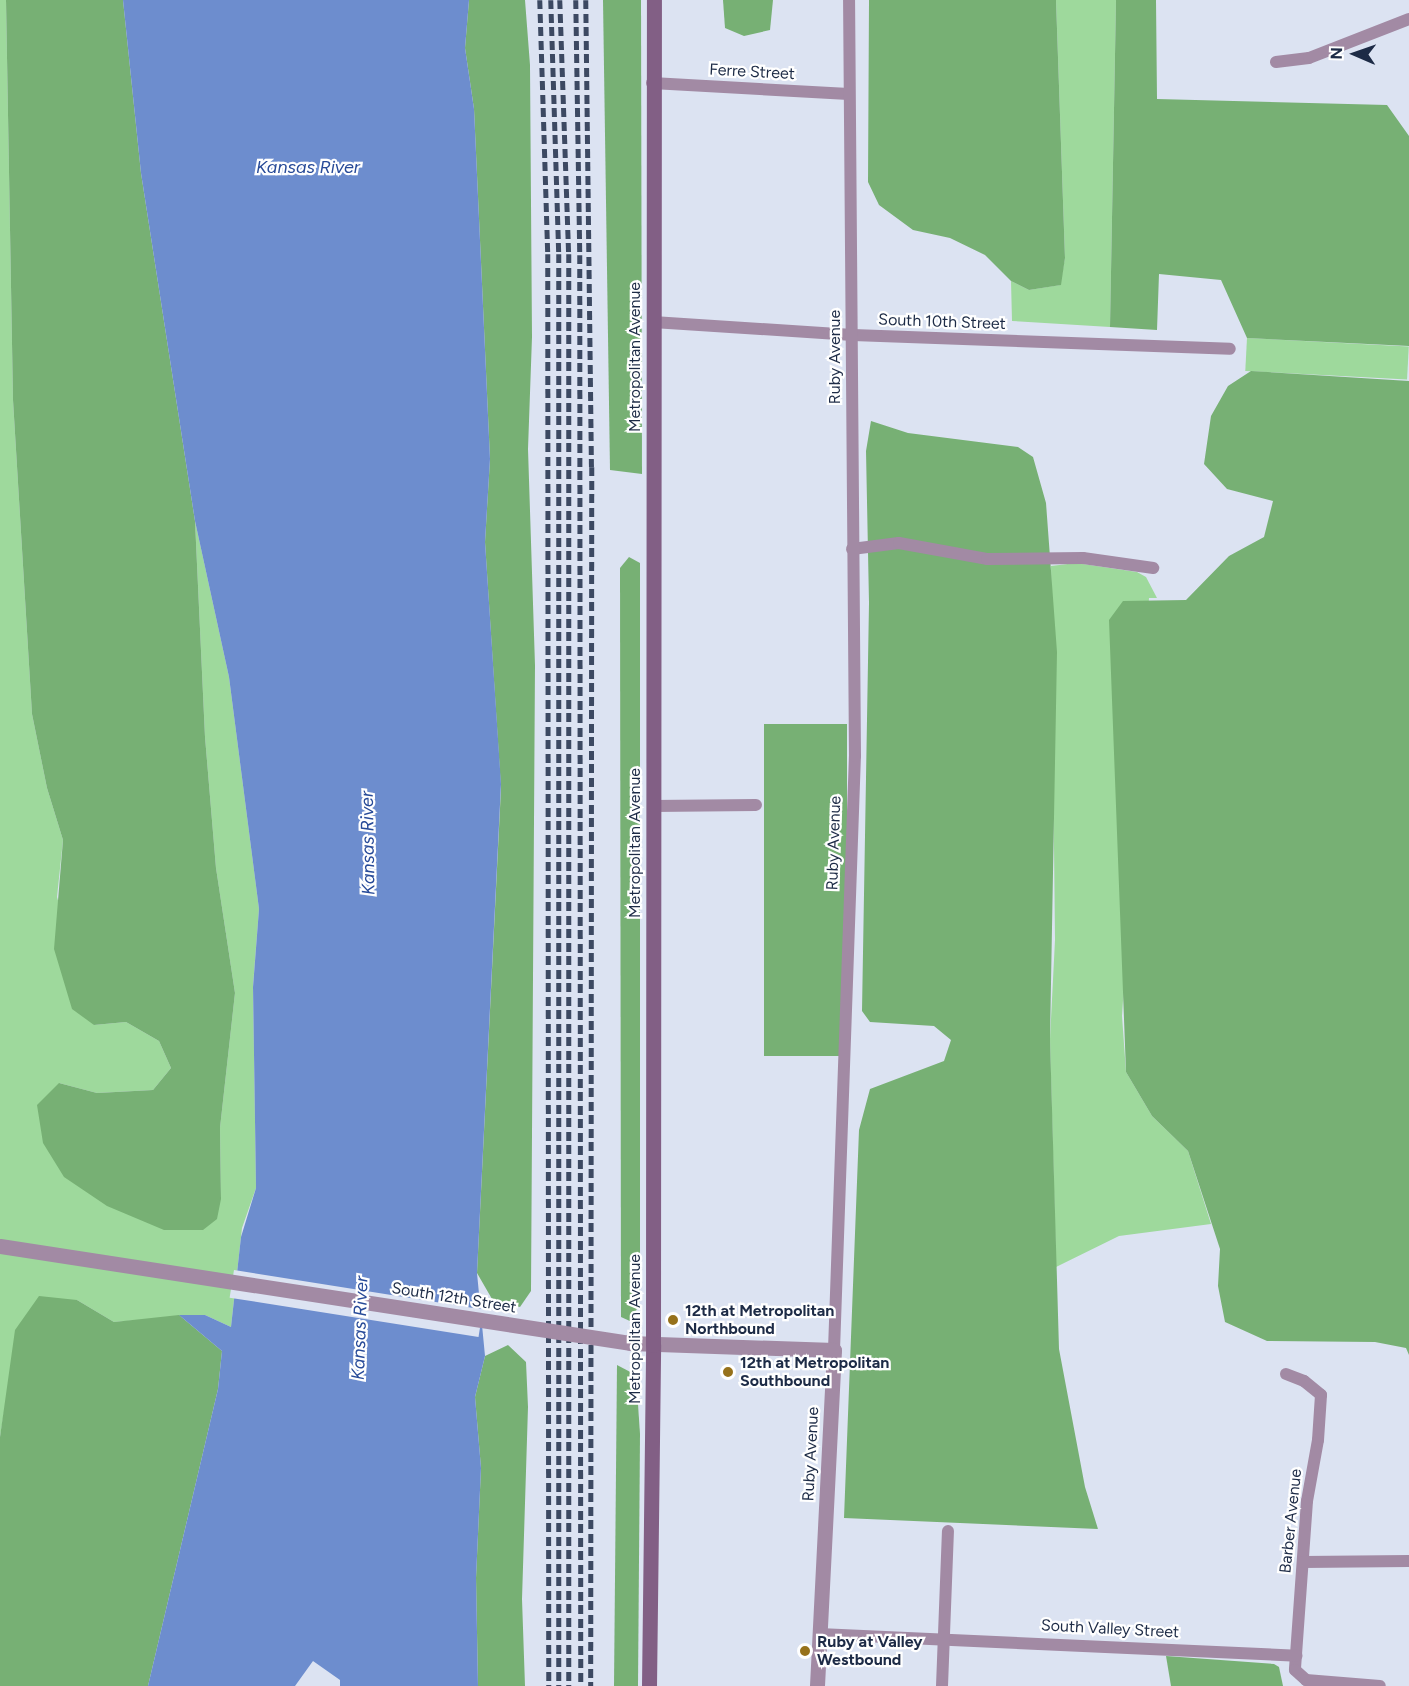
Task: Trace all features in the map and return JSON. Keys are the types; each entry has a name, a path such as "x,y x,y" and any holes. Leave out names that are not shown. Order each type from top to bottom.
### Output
{"main road":[{"name":"Metropolitan Avenue","path":"649,1686 653,1345 652,83 654,0"}],"street":[{"name":"Ruby Avenue","path":"817,1686 834,1350 854,799 853,335 849,0"},
{"path":"1276,62 1309,58 1409,19"},
{"name":"Ferre Street","path":"652,83 849,94"},
{"name":"South 10th Street","path":"653,322 853,335 1230,349"},
{"path":"852,549 899,543 987,559 1083,558 1153,568"},
{"path":"653,806 756,805"},
{"name":"South 12th Street","path":"0,1246 630,1343 834,1350"},
{"name":"Barber Avenue","path":"1286,1374 1304,1381 1321,1395 1303,1562 1296,1656"},
{"path":"942,1686 948,1531"},
{"path":"1303,1562 1409,1561"},
{"name":"South Valley Street","path":"819,1634 945,1637 1296,1656"},
{"path":"1296,1656 1295,1670 1302,1678 1380,1686"}],"green space":[{"path":"0,0 6,0 13,400 32,714 47,788 63,840 57,897 94,1025 126,1022 159,1041 171,1068 153,1090 97,1093 59,1083 221,1199 220,1128 235,993 216,868 205,737 195,521 229,677 259,909 253,986 256,1188 242,1228 231,1327 205,1315 114,1322 77,1300 7,1394 0,1437"},
{"path":"6,0 123,0 141,173 195,521 205,737 216,868 235,993 220,1128 221,1199 217,1219 203,1230 164,1230 107,1206 64,1177 43,1143 37,1105 59,1083 97,1093 153,1090 171,1068 159,1041 126,1022 94,1025 72,1009 54,949 63,840 47,788 32,714 13,400"},
{"path":"469,0 525,0 530,65 532,337 528,449 535,665 531,1291 520,1307 492,1299 477,1273 501,788 485,542 490,459 474,109 465,48"},
{"path":"603,0 641,0 642,474 610,470"},
{"path":"723,0 773,0 770,30 744,36 725,28"},
{"path":"869,0 1056,0 1065,258 1061,285 1029,290 1011,281 985,255 950,238 913,230 879,205 868,182"},
{"path":"1056,0 1116,0 1110,327 1012,321 1011,281 1029,290 1060,285 1065,258"},
{"path":"1116,0 1156,0 1157,99 1387,105 1409,136 1409,346 1247,338 1221,280 1159,274 1157,330 1110,327"},
{"path":"1247,338 1409,346 1407,379 1245,371"},
{"path":"1251,371 1409,381 1409,1355 1406,1348 1375,1342 1267,1341 1225,1322 1218,1286 1220,1249 1188,1151 1152,1116 1126,1072 1109,620 1123,601 1186,600 1229,556 1264,537 1273,501 1227,489 1204,464 1211,416 1228,386"},
{"path":"871,421 908,433 1018,447 1033,457 1046,503 1057,652 1050,1039 1059,1349 1085,1487 1098,1529 844,1518 859,1130 870,1089 944,1061 951,1040 934,1026 870,1022 862,1011 869,603 866,451"},
{"path":"629,557 640,563 640,1300 632,1322 621,1317 620,568"},
{"path":"1076,563 1137,572 1146,577 1157,598 1149,598 1122,1016 1126,1072 1152,1116 1188,1151 1211,1224 1119,1236 1056,1267 1050,1039 1055,940 1051,566"},
{"path":"764,724 847,724 847,1056 764,1056"},
{"path":"39,1296 77,1300 114,1322 179,1315 222,1351 218,1389 148,1686 0,1686 0,1437 15,1330"},
{"path":"508,1345 526,1362 528,1407 522,1599 525,1686 478,1686 476,1578 481,1468 475,1397 485,1356"},
{"path":"617,1365 636,1375 640,1434 638,1686 614,1686"},
{"path":"1166,1656 1274,1664 1279,1667 1283,1686 1171,1686"}],"water":[{"name":"Kansas River","path":"123,0 469,0 465,48 474,109 490,459 485,542 501,784 477,1273 485,1356 475,1397 481,1468 476,1578 478,1686 340,1686 340,1680 313,1661 295,1686 148,1686 218,1389 222,1351 179,1315 205,1315 231,1327 241,1237 256,1188 253,987 259,909 229,677 195,521 141,173"}],"pier":[{"path":"234,1270 483,1309 479,1337 230,1298"}],"railway":[{"path":"540,0 548,254 549,1686"},
{"path":"551,0 559,254 559,1686"},
{"path":"560,0 569,254 569,1686"},
{"path":"576,0 580,255 581,1686"},
{"path":"586,0 592,467 591,1686"}],"place":[{"name":"12th at Metropolitan Northbound","path":"673,1320"},
{"name":"12th at Metropolitan Southbound","path":"728,1372"},
{"name":"Ruby at Valley Westbound","path":"805,1651"}]}
